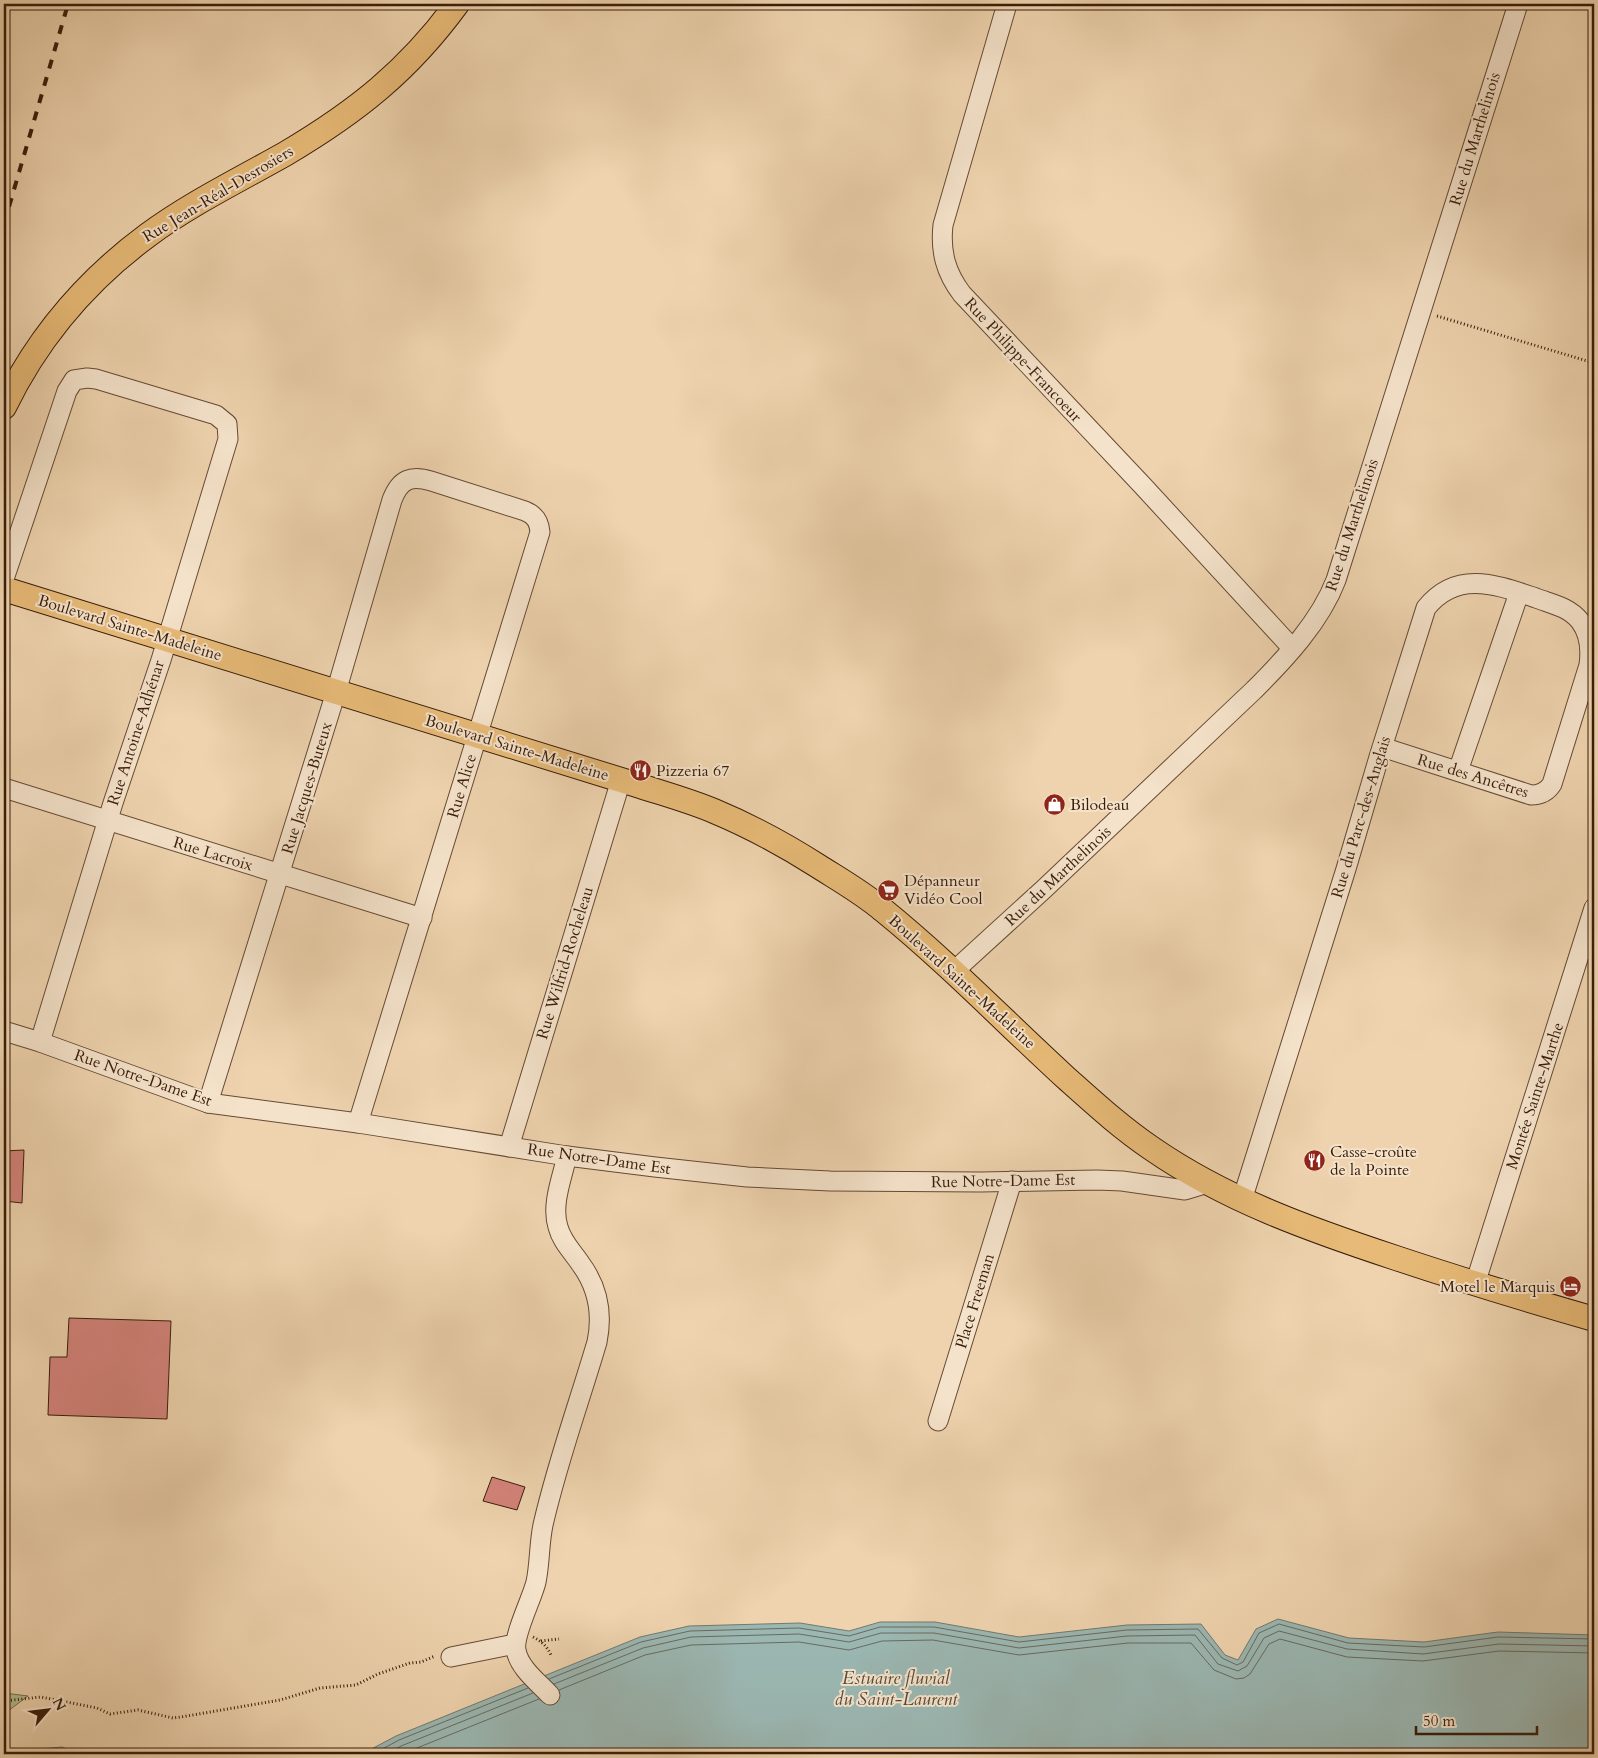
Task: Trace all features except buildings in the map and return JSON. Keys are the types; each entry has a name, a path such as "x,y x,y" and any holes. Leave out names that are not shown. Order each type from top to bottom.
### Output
{"main road":[{"name":"Rue Jean-Réal-Desrosiers","path":"4,407 24,370 49,333 78,298 106,269 149,234 201,201 302,143 354,109 414,57 457,4"},
{"name":"Boulevard Sainte-Madeleine","path":"4,589 477,735 714,811 795,852 847,884 882,909 954,972 1047,1060 1122,1127 1163,1156 1208,1183 1242,1200"},
{"path":"1242,1200 1348,1242 1475,1284 1594,1319"}],"street":[{"name":"Rue Philippe-Francoeur","path":"1008,4 943,226 944,258 949,274 962,294 1292,648"},
{"name":"Rue du Marthelinois","path":"954,972 1038,896 1247,697 1292,648 1319,613 1333,588 1518,4"},
{"name":"Rue Antoine-Adhénar","path":"4,579 67,391 74,380 96,379 224,419 227,424 228,439 40,1042"},
{"name":"Rue Jacques-Buteux","path":"208,1102 336,692 392,500 403,482 411,478"},
{"name":"Rue Alice","path":"358,1123 477,735 540,538 540,526 534,516 525,511 431,480 411,478"},
{"name":"Rue du Parc-des-Anglais","path":"1242,1200 1426,608 1433,600 1451,588 1479,583 1519,592 1569,611 1586,631"},
{"path":"1458,771 1519,592"},
{"name":"Rue des Ancêtres","path":"1382,747 1531,794 1541,794 1549,788 1589,666 1590,649 1586,631"},
{"name":"Rue Wilfrid-Rocheleau","path":"509,1147 620,780"},
{"name":"Rue Lacroix","path":"4,788 422,918"},
{"name":"Montée Sainte-Marthe","path":"1475,1284 1594,908"},
{"name":"Rue Notre-Dame Est","path":"4,1032 40,1042 208,1102 358,1123 567,1156 792,1180 1097,1180 1122,1181 1185,1190 1208,1183"},
{"path":"550,1695 522,1665 516,1652 516,1644 536,1580 541,1536 548,1505 600,1330 599,1302 592,1281 567,1247 557,1227 556,1211 567,1156"},
{"name":"Place Freeman","path":"938,1421 1012,1181"},
{"path":"453,1656 516,1644"}],"path":[{"path":"1420,312 1594,363"},
{"path":"550,1655 548,1649 541,1642 559,1639"},
{"path":"4,1701 41,1697 97,1708 110,1714 138,1710 173,1718 280,1700 320,1688 356,1685 378,1674 410,1663 426,1660 448,1650 455,1650 453,1656"}],"green space":[{"path":"4,1693 28,1696 4,1714"}],"water":[{"name":"Estuaire fluvial du Saint-Laurent","path":"1278,1619 1349,1638 1424,1642 1498,1632 1594,1635 1594,1754 362,1754 396,1736 640,1637 689,1626 800,1623 849,1631 880,1622 935,1622 1019,1637 1127,1625 1201,1624 1225,1655 1238,1660 1256,1629"},
{"path":"62,1747 80,1754 4,1754 7,1752"}],"railway":[{"path":"4,224 68,4"}],"place":[{"name":"Pizzeria 67","path":"640,771"},
{"name":"Bilodeau","path":"1054,805"},
{"name":"Dépanneur Vidéo Cool","path":"888,890"},
{"name":"Casse-croûte de la Pointe","path":"1314,1161"},
{"name":"Motel le Marquis","path":"1571,1287"}]}
